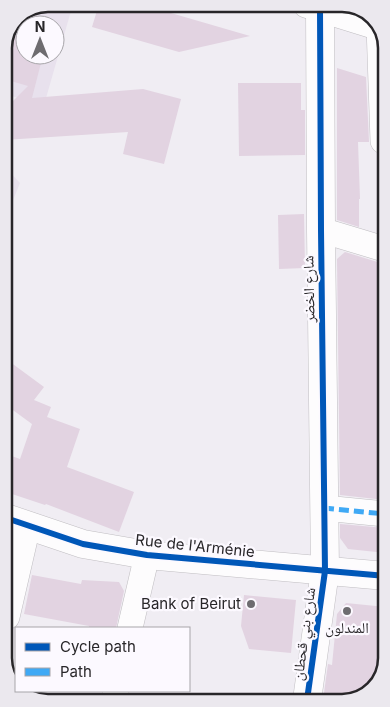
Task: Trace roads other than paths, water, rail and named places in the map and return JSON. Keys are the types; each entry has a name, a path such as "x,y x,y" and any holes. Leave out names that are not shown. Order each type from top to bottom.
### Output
{"main road":[{"name":"شارع الخضر","path":"314,13 321,230 325,571"},
{"path":"336,13 365,22"},
{"name":"Rue de l'Arménie","path":"17,522 83,544 147,555 378,575"},
{"name":"شارع بني قحطان","path":"308,694 325,571"}],"street":[{"path":"321,230 378,247"},
{"path":"324,508 378,513"},
{"path":"12,568 17,522"},
{"path":"130,627 147,555"}],"place":[{"name":"Bank of Beirut","path":"251,604"},
{"name":"المندلون","path":"347,611"}]}
